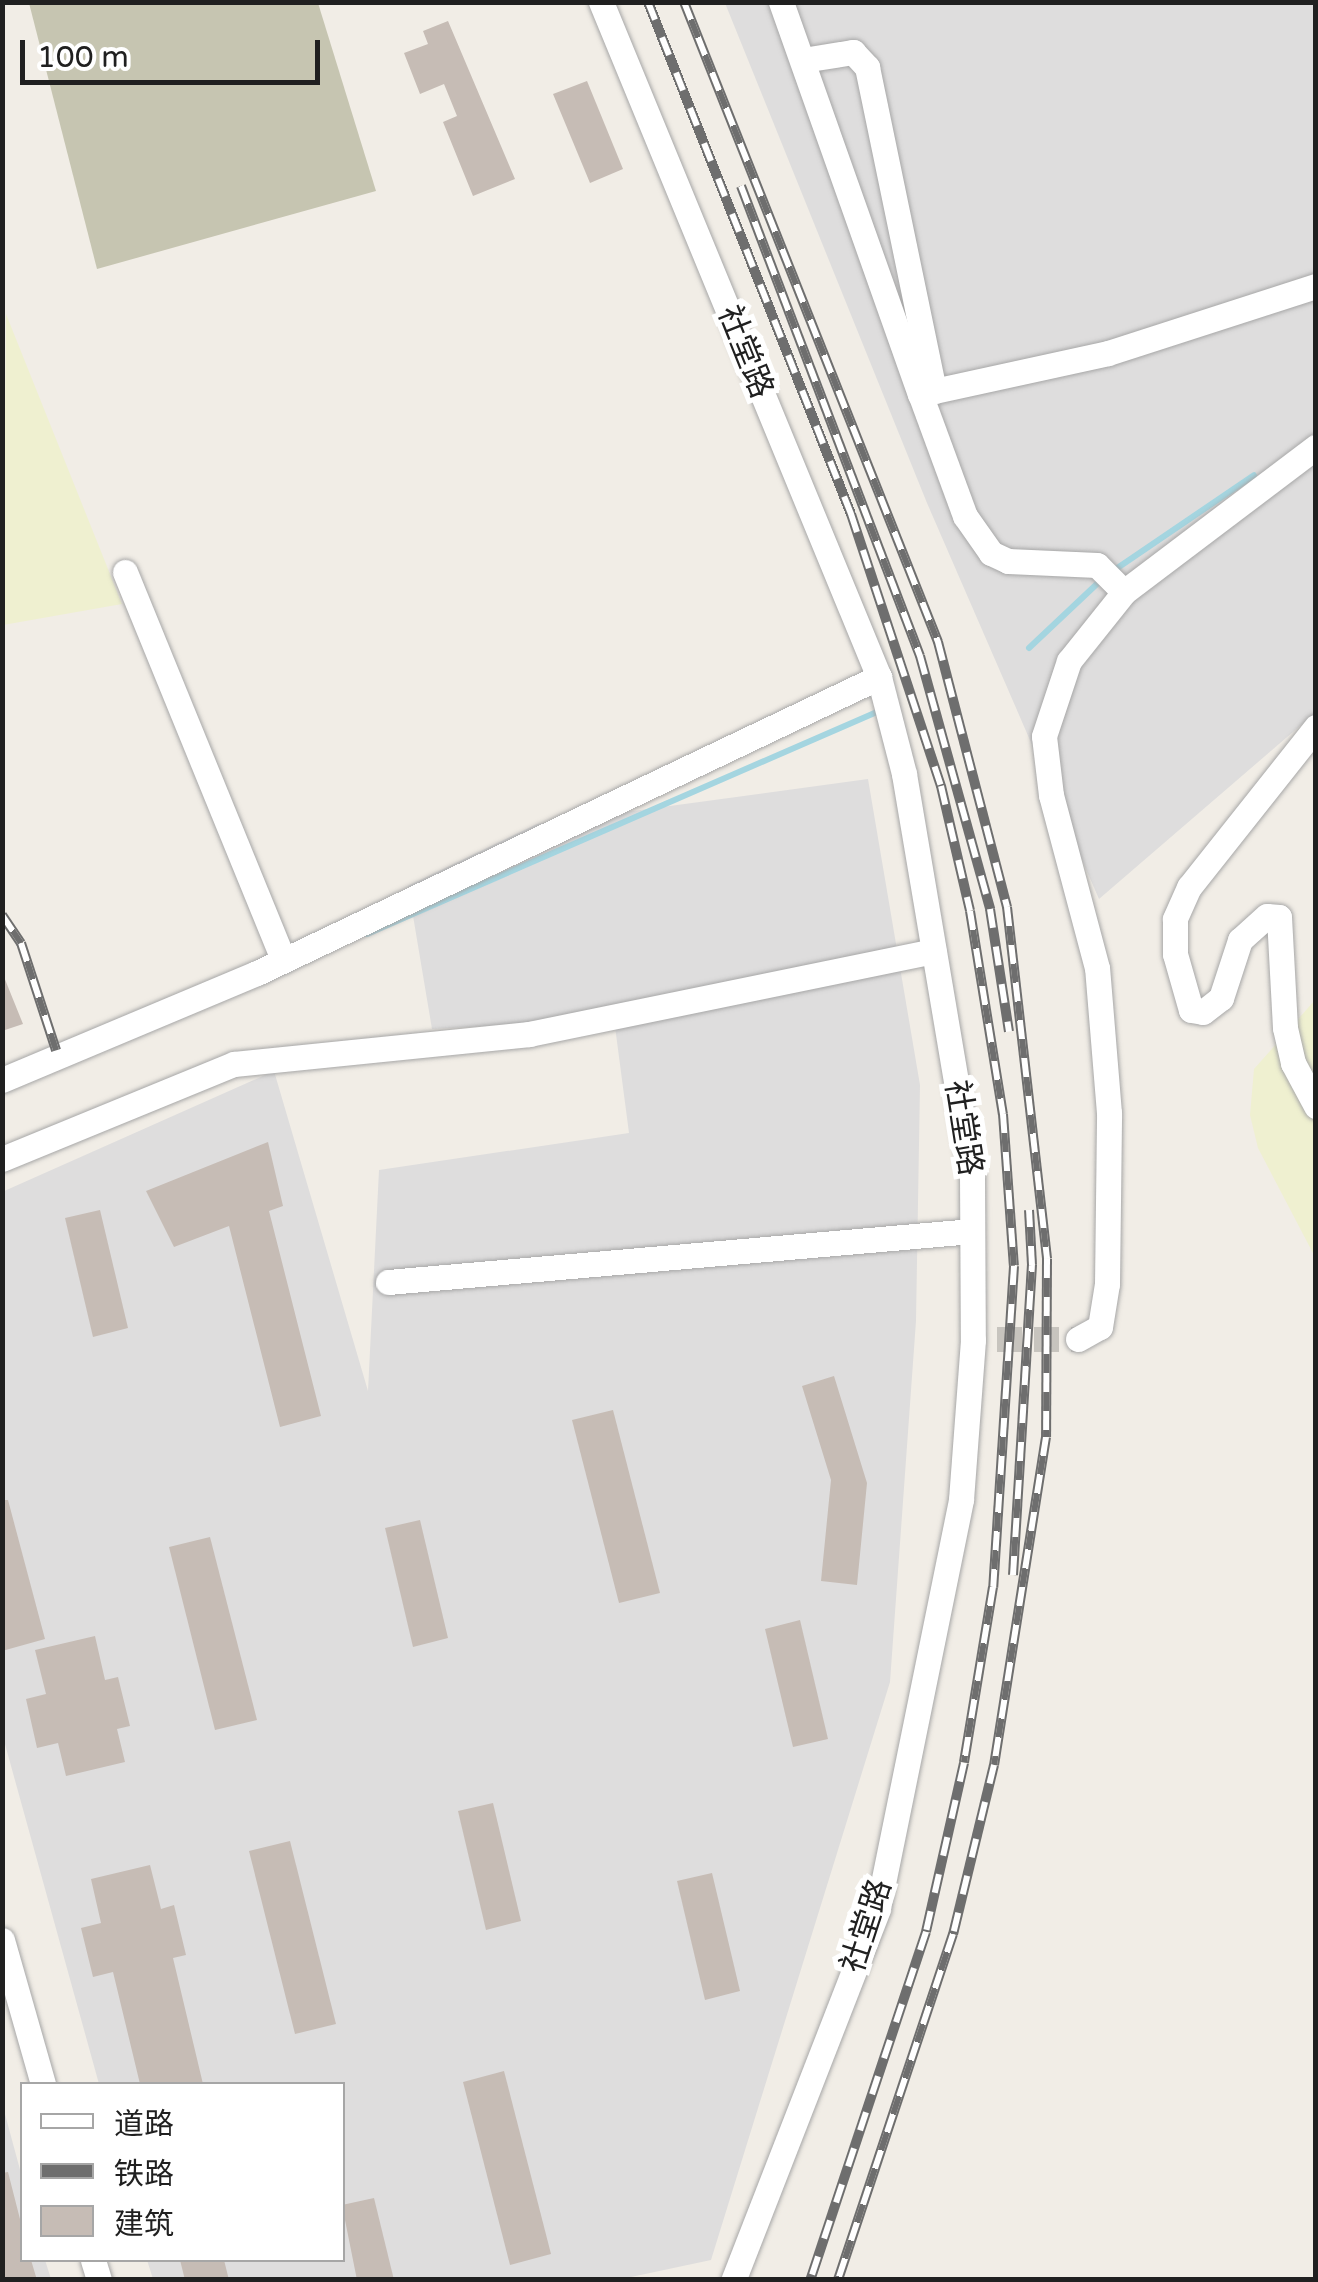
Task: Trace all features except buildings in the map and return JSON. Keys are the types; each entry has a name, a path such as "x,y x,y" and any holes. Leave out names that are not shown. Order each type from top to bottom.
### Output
{"street":[{"name":"社堂路","path":"601,2 879,677 904,774 972,1175 972,1231 985,1339 961,1500 878,1909 733,2280"},
{"path":"781,2 927,393 965,516 992,553 1008,561 1098,565 1120,588"},
{"path":"803,60 852,52 867,67 927,393"},
{"path":"927,393 1108,353 1316,286"},
{"path":"1078,1339 1100,1327 1107,1284 1110,1113 1097,968 1051,795 1044,736 1069,661 1120,588 1316,447"},
{"path":"125,572 283,960"},
{"path":"2,1080 283,960 879,677"},
{"path":"1316,727 1188,887 1175,936 1182,990 1190,1010 1203,1012 1221,998 1240,940 1267,916 1279,916 1285,1028 1293,1063 1316,1106"},
{"path":"2,1160 234,1064 529,1034 934,952"},
{"path":"388,1282 972,1231"},
{"path":"2,1940 42,2082"}],"shaded area":[{"path":"29,3 318,3 376,191 97,269"},
{"path":"725,3 1315,3 1315,713 1099,899 927,503"},
{"path":"6,314 122,604 3,625"},
{"path":"868,779 920,1085 916,1321 890,1682 711,2260 617,2280 153,2279 148,2262 345,2262 345,2082 98,2082 3,1737 2,1192 274,1071 368,1391 379,1170 629,1133 614,1019 432,1029 408,886 537,824"},
{"path":"1315,1000 1315,1257 1258,1148 1250,1115 1254,1069"},
{"path":"2,2103 20,2170 20,2262 46,2262 51,2279 3,2279"}],"waterway":[{"path":"1110,573 1254,475"},
{"path":"1029,648 1100,581"},
{"path":"367,934 879,711"}],"tunnel":[{"path":"997,1339 1078,1339"}],"railway":[{"path":"648,2 851,514 941,786 970,911 1003,1114 1014,1266 993,1587 964,1763 926,1932 810,2280"},
{"path":"684,2 938,642 1007,907 1047,1259 1046,1437 994,1765 953,1934 838,2280"},
{"path":"741,186 920,656 990,909 1009,1032"},
{"path":"2,915 21,943 56,1050"},
{"path":"1013,1575 1032,1265 1029,1210"}]}
